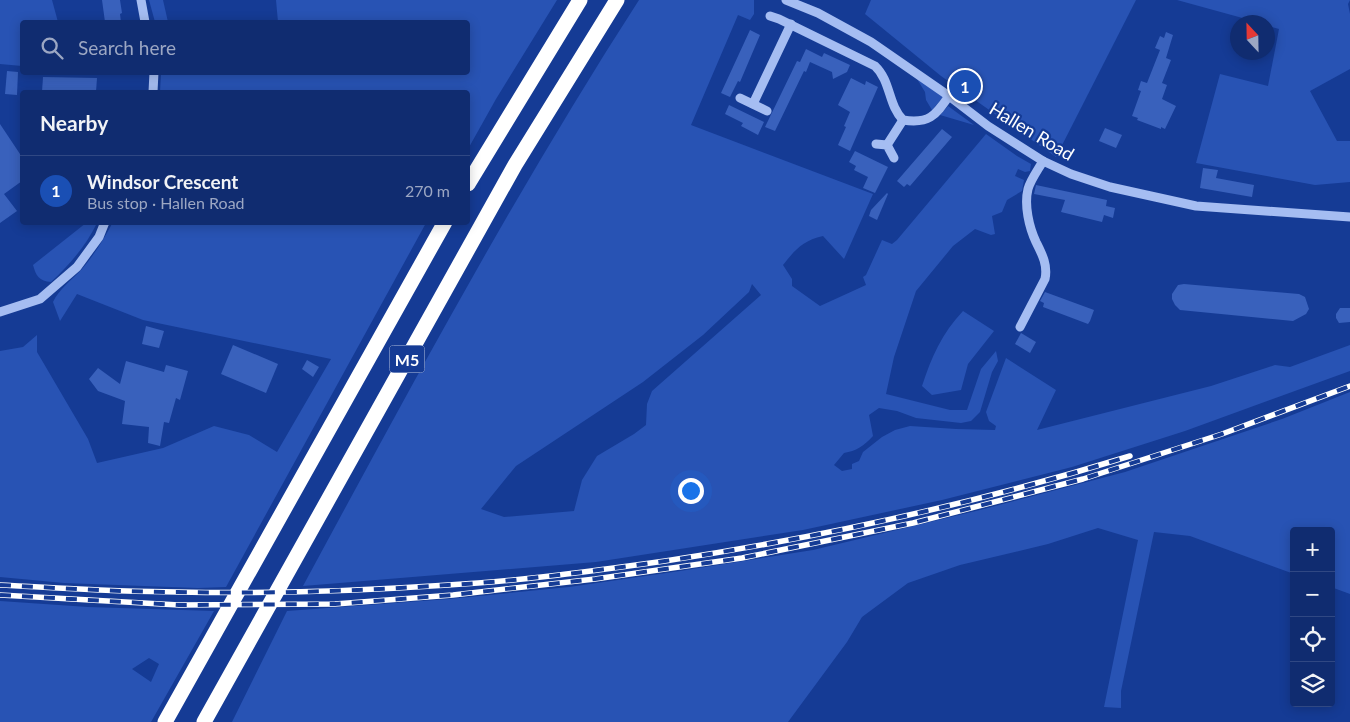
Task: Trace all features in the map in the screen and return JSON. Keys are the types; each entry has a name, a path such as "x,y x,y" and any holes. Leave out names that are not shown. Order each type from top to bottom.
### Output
{"highway":[{"path":"470,181 580,0"},
{"name":"M5","path":"204,722 515,165 617,0"},
{"name":"M5","path":"165,722 443,225"}],"street":[{"path":"141,0 145,20"},
{"name":"Hallen Road","path":"786,0 818,13 871,42 949,96 988,126 1043,161 1071,174 1110,187 1196,206 1350,217"},
{"path":"770,16 791,24 875,66 885,77 895,109 904,120 925,121 942,106 949,96"},
{"path":"753,104 791,24"},
{"path":"153,90 154,75"},
{"path":"740,98 768,111"},
{"path":"887,145 904,120"},
{"path":"876,144 887,145"},
{"path":"887,145 894,158"},
{"path":"1020,327 1045,279 1047,271 1046,264 1031,231 1027,200 1028,189 1043,161"},
{"path":"0,312 40,299 77,267 98,237 104,225"}],"shaded area":[{"path":"0,0 52,0 57,20 20,20 20,66 0,64"},
{"path":"149,0 163,0 168,20 154,20"},
{"path":"276,0 557,0 496,99 470,145 470,90 160,90 161,75 470,75 470,20 278,20"},
{"path":"639,0 754,0 754,14 750,20 738,15 691,125 873,194 844,259 823,236 810,240 800,246 783,265 792,279 792,286 820,306 866,285 863,277 866,275 882,240 892,244 897,240 986,134 1031,164 1030,171 1025,172 1018,169 1015,176 1024,180 1022,191 1007,200 1002,212 992,216 995,234 991,235 975,229 953,246 916,291 894,357 886,394 950,410 967,410 981,369 996,351 998,361 992,372 980,412 971,421 961,423 916,418 897,411 879,408 869,415 873,436 860,448 844,453 834,465 842,471 852,469 852,464 859,461 863,452 882,437 895,430 910,426 995,430 996,426 989,421 986,412 1006,358 1056,390 1037,430 1211,386 1275,365 1290,367 1350,345 1350,371 1185,431 1072,467 942,500 803,530 596,562 303,586 465,290 594,71","holes":["752,284 761,295 652,391 647,404 646,425 597,456 582,480 574,511 504,517 481,509 516,466 643,382 703,335 749,292"]},
{"path":"871,0 1136,0 1056,157 941,76 865,14"},
{"path":"1177,0 1350,0 1348,4 1350,14 1350,69 1310,91 1337,141 1350,141 1350,182 1315,185 1196,163 1220,74 1268,86 1273,60 1275,60 1279,29 1275,28 1275,15 1232,15"},
{"path":"914,74 945,95 932,110 926,100 925,92"},
{"path":"948,106 974,125 940,115"},
{"path":"83,225 96,225 83,247 51,282 39,277 33,265"},
{"path":"111,225 425,225 226,587 198,588 64,583 0,577 0,351 23,347 37,335 37,352 88,439 97,463 163,448 214,426 249,435 277,452 331,359 143,320 77,294 60,321 53,302 62,289 91,258"},
{"path":"963,311 994,331 968,364 961,390 932,395 922,386 925,376 943,337"},
{"path":"1350,392 1350,594 1335,588 1335,527 1290,527 1290,573 1190,536 1154,532 1121,691 1121,708 1104,707 1138,540 1098,528 1048,544 960,565 908,583 862,617 847,642 788,722 232,722 287,611 449,599 569,587 813,550 980,510 1125,472 1282,419"},
{"path":"0,601 88,607 214,611 151,722 0,722","holes":["149,658 159,664 151,682 132,669"]}],"building":[{"path":"102,0 120,0 122,13 120,14 121,20 105,20"},
{"path":"750,30 760,35 740,82 738,81 730,97 721,93"},
{"path":"1166,32 1173,35 1166,58 1171,60 1162,83 1167,85 1162,99 1176,106 1165,129 1161,127 1161,129 1137,120 1138,118 1132,116 1141,91 1138,90 1141,81 1147,83 1160,50 1155,48 1160,36 1164,38"},
{"path":"806,49 822,57 824,53 850,65 847,72 833,79 832,72 810,62 775,131 765,127 797,61 800,62"},
{"path":"7,71 18,72 17,95 5,94"},
{"path":"43,77 97,78 96,90 42,90"},
{"path":"851,78 865,85 866,81 878,87 850,151 838,145 850,112 838,105"},
{"path":"729,105 764,122 758,135 741,126 743,123 725,114"},
{"path":"0,124 20,154 20,182 4,194 17,211 0,223"},
{"path":"1105,128 1122,135 1116,148 1099,141"},
{"path":"942,129 952,137 910,186 907,184 904,187 897,181"},
{"path":"855,151 888,167 875,193 863,188 868,177 854,170 856,166 849,162"},
{"path":"1203,168 1218,170 1216,178 1254,185 1252,197 1200,188"},
{"path":"1036,185 1107,200 1106,206 1115,208 1113,218 1104,215 1102,222 1061,212 1065,200 1034,194"},
{"path":"887,193 877,220 869,216 871,210"},
{"path":"1178,285 1299,294 1305,297 1309,309 1306,314 1293,321 1180,310 1172,299 1172,294"},
{"path":"1045,292 1094,310 1088,324 1043,307 1044,303 1040,301"},
{"path":"1340,308 1350,308 1350,322 1339,323 1336,314"},
{"path":"146,326 164,331 159,348 142,344"},
{"path":"1021,333 1036,342 1030,353 1015,344"},
{"path":"233,345 278,364 266,393 221,374"},
{"path":"307,360 319,367 313,377 302,369"},
{"path":"126,361 164,372 166,365 188,371 180,400 176,398 169,423 164,422 160,446 148,443 149,427 122,424 125,401 98,391 89,379 98,368 120,384"}],"railway":[{"path":"0,595 179,605 335,604 453,595 595,579 742,558 913,523 1083,479 1222,434 1350,386"},
{"path":"0,585 89,590 212,593 279,592 414,587 557,575 724,552 841,530 958,504 1130,456"}],"place":[{"name":"Windsor Crescent","path":"965,86"}]}
